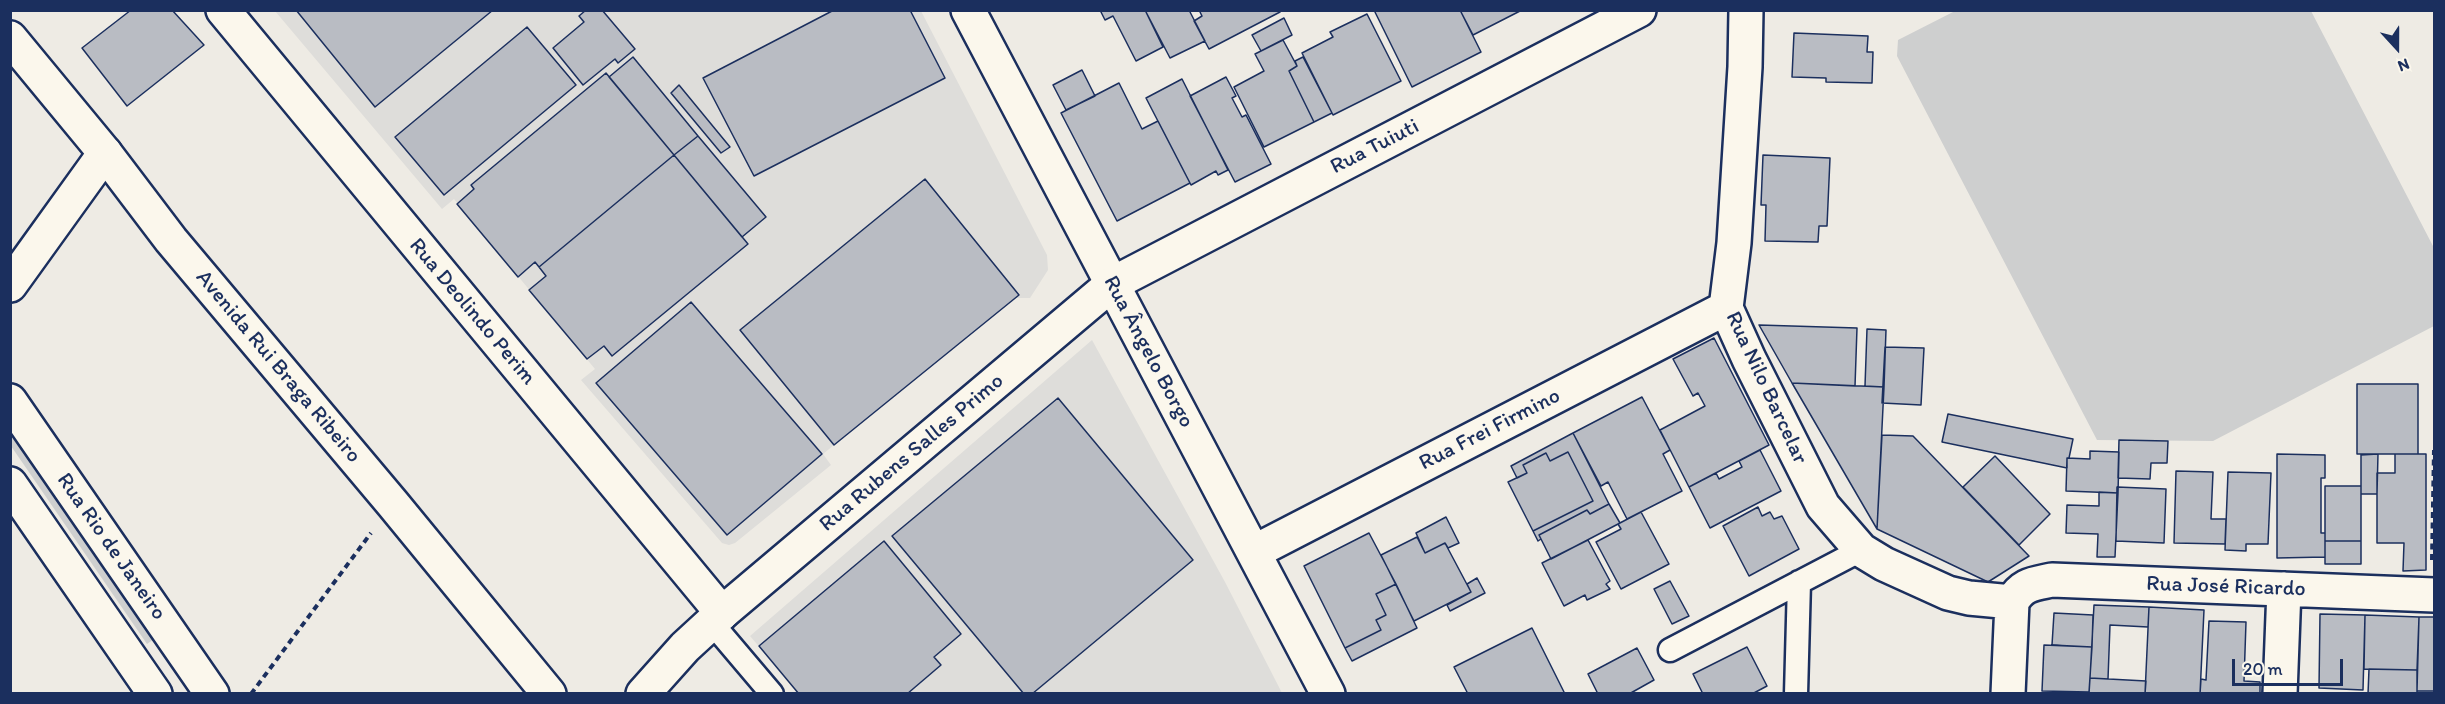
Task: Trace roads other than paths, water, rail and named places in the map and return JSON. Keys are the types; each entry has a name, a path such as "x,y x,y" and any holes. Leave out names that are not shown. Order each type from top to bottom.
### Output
{"street":[{"name":"Rua Deolindo Perim","path":"223,10 717,618"},
{"name":"Rua Tuiuti","path":"1112,284 1639,10"},
{"name":"Rua Nilo Barcelar","path":"1746,10 1746,68 1734,243 1726,308 1749,359 1823,506 1861,550 1884,564 1948,592 1969,598 2016,596"},
{"name":"Rua Ângelo Borgo","path":"977,14 1112,284 1328,693"},
{"name":"Avenida Rui Braga Ribeiro","path":"10,38 105,153 171,240 549,693"},
{"path":"10,285 105,153"},
{"name":"Rua Rubens Salles Primo","path":"643,693 685,647 717,618 1112,284"},
{"name":"Rua Frei Firmino","path":"1254,552 1726,308"},
{"name":"Rua Rio de Janeiro","path":"10,401 212,693"},
{"name":"Rua Rio de Janeiro","path":"10,484 154,693"},
{"name":"Rua José Ricardo","path":"2016,596 2052,580 2433,595"},
{"path":"2280,693 2284,589"},
{"path":"2008,693 2016,596"},
{"path":"154,693 182,650"}],"lane":[{"path":"1670,650 1861,550"},
{"path":"1796,693 1799,582"},
{"name":"Rua Deolindo Perim","path":"717,618 772,693"}]}
